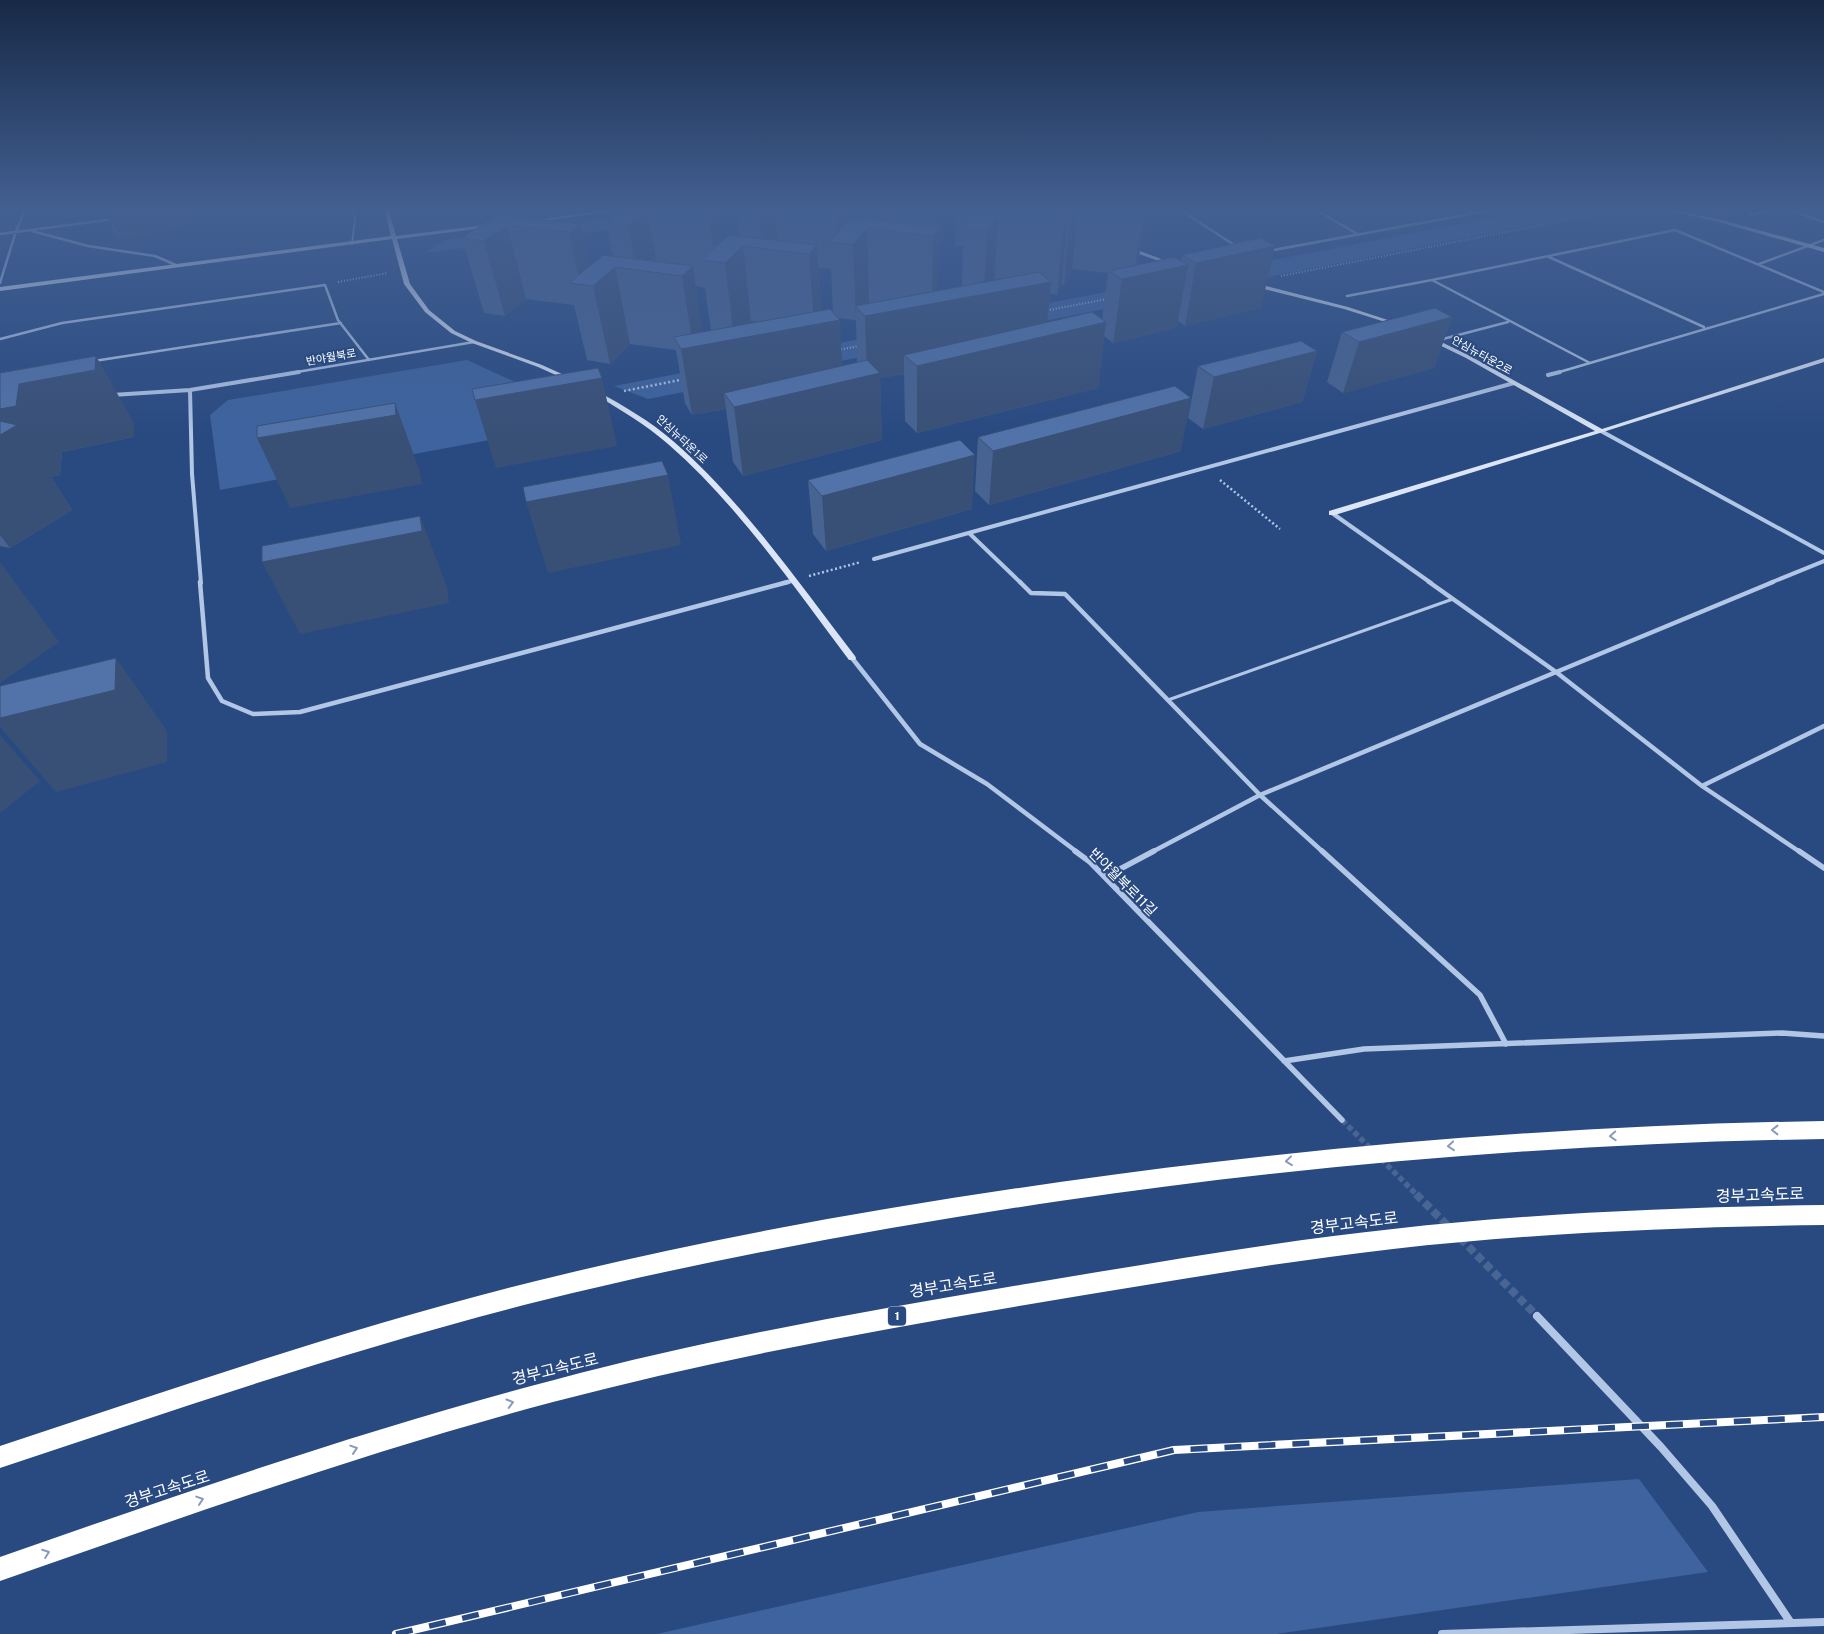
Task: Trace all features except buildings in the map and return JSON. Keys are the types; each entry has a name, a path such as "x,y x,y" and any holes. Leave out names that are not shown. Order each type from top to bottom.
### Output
{"highway":[{"path":"0,1457 194,1392 456,1313 564,1285 675,1260 856,1223 924,1211 1146,1179 1270,1163 1392,1151 1501,1141 1633,1135 1824,1130"},
{"name":"경부고속도로","path":"0,1569 130,1523 376,1442 555,1390 772,1340 918,1312 1274,1255 1440,1234 1765,1215 1824,1214"}],"street":[{"path":"0,289 35,284"},
{"path":"407,284 427,311 453,332 474,342 540,366 575,382"},
{"path":"1251,284 1346,308 1404,327"},
{"path":"1347,296 1409,284"},
{"path":"1440,284 1590,363"},
{"path":"1608,284 1704,328"},
{"path":"1804,284 1824,293"},
{"path":"0,339 62,323 325,285 341,323 369,360"},
{"path":"1548,376 1824,293"},
{"path":"1435,341 1509,322"},
{"path":"88,362 341,323"},
{"name":"안심뉴타운2로","path":"1428,337 1601,431"},
{"name":"반야월북로","path":"110,395 190,390 474,342"},
{"path":"1332,513 1601,431 1824,360"},
{"path":"874,559 1514,383"},
{"name":"안심뉴타운1로","path":"584,387 620,404 654,427 733,504 852,658"},
{"path":"190,390 192,474 208,678 222,700 253,714 300,712 792,581"},
{"path":"1601,431 1824,553"},
{"path":"1332,513 1556,672 1702,786 1824,868"},
{"path":"969,533 1031,594 1065,594 1260,795 1480,995 1506,1044"},
{"path":"1105,877 1260,795 1824,561"},
{"name":"반야월북로11길","path":"852,658 920,744 986,784 1090,862 1342,1120"},
{"path":"1702,786 1824,726"},
{"path":"1284,1061 1364,1049 1782,1033 1824,1036"},
{"path":"1537,1316 1661,1447 1712,1506 1791,1623"},
{"path":"1442,1634 1824,1622"}],"lane":[{"path":"1168,700 1453,599"}],"path":[{"path":"325,285 329,284"},
{"path":"1042,312 1110,299"},
{"path":"836,350 866,345"},
{"path":"602,395 690,378"},
{"path":"1205,468 1280,529"},
{"path":"792,581 874,559"}],"shaded area":[{"path":"1146,284 1231,284 648,399 614,386"},
{"path":"467,360 598,420 220,490 210,415 228,400"},
{"path":"1639,1479 1708,1572 1276,1634 657,1634 1198,1512"}],"tunnel":[{"path":"1342,1120 1373,1151"},
{"path":"1381,1159 1449,1227"},
{"path":"1460,1238 1537,1316"}],"railway":[{"path":"396,1634 1174,1450 1824,1417"}]}
